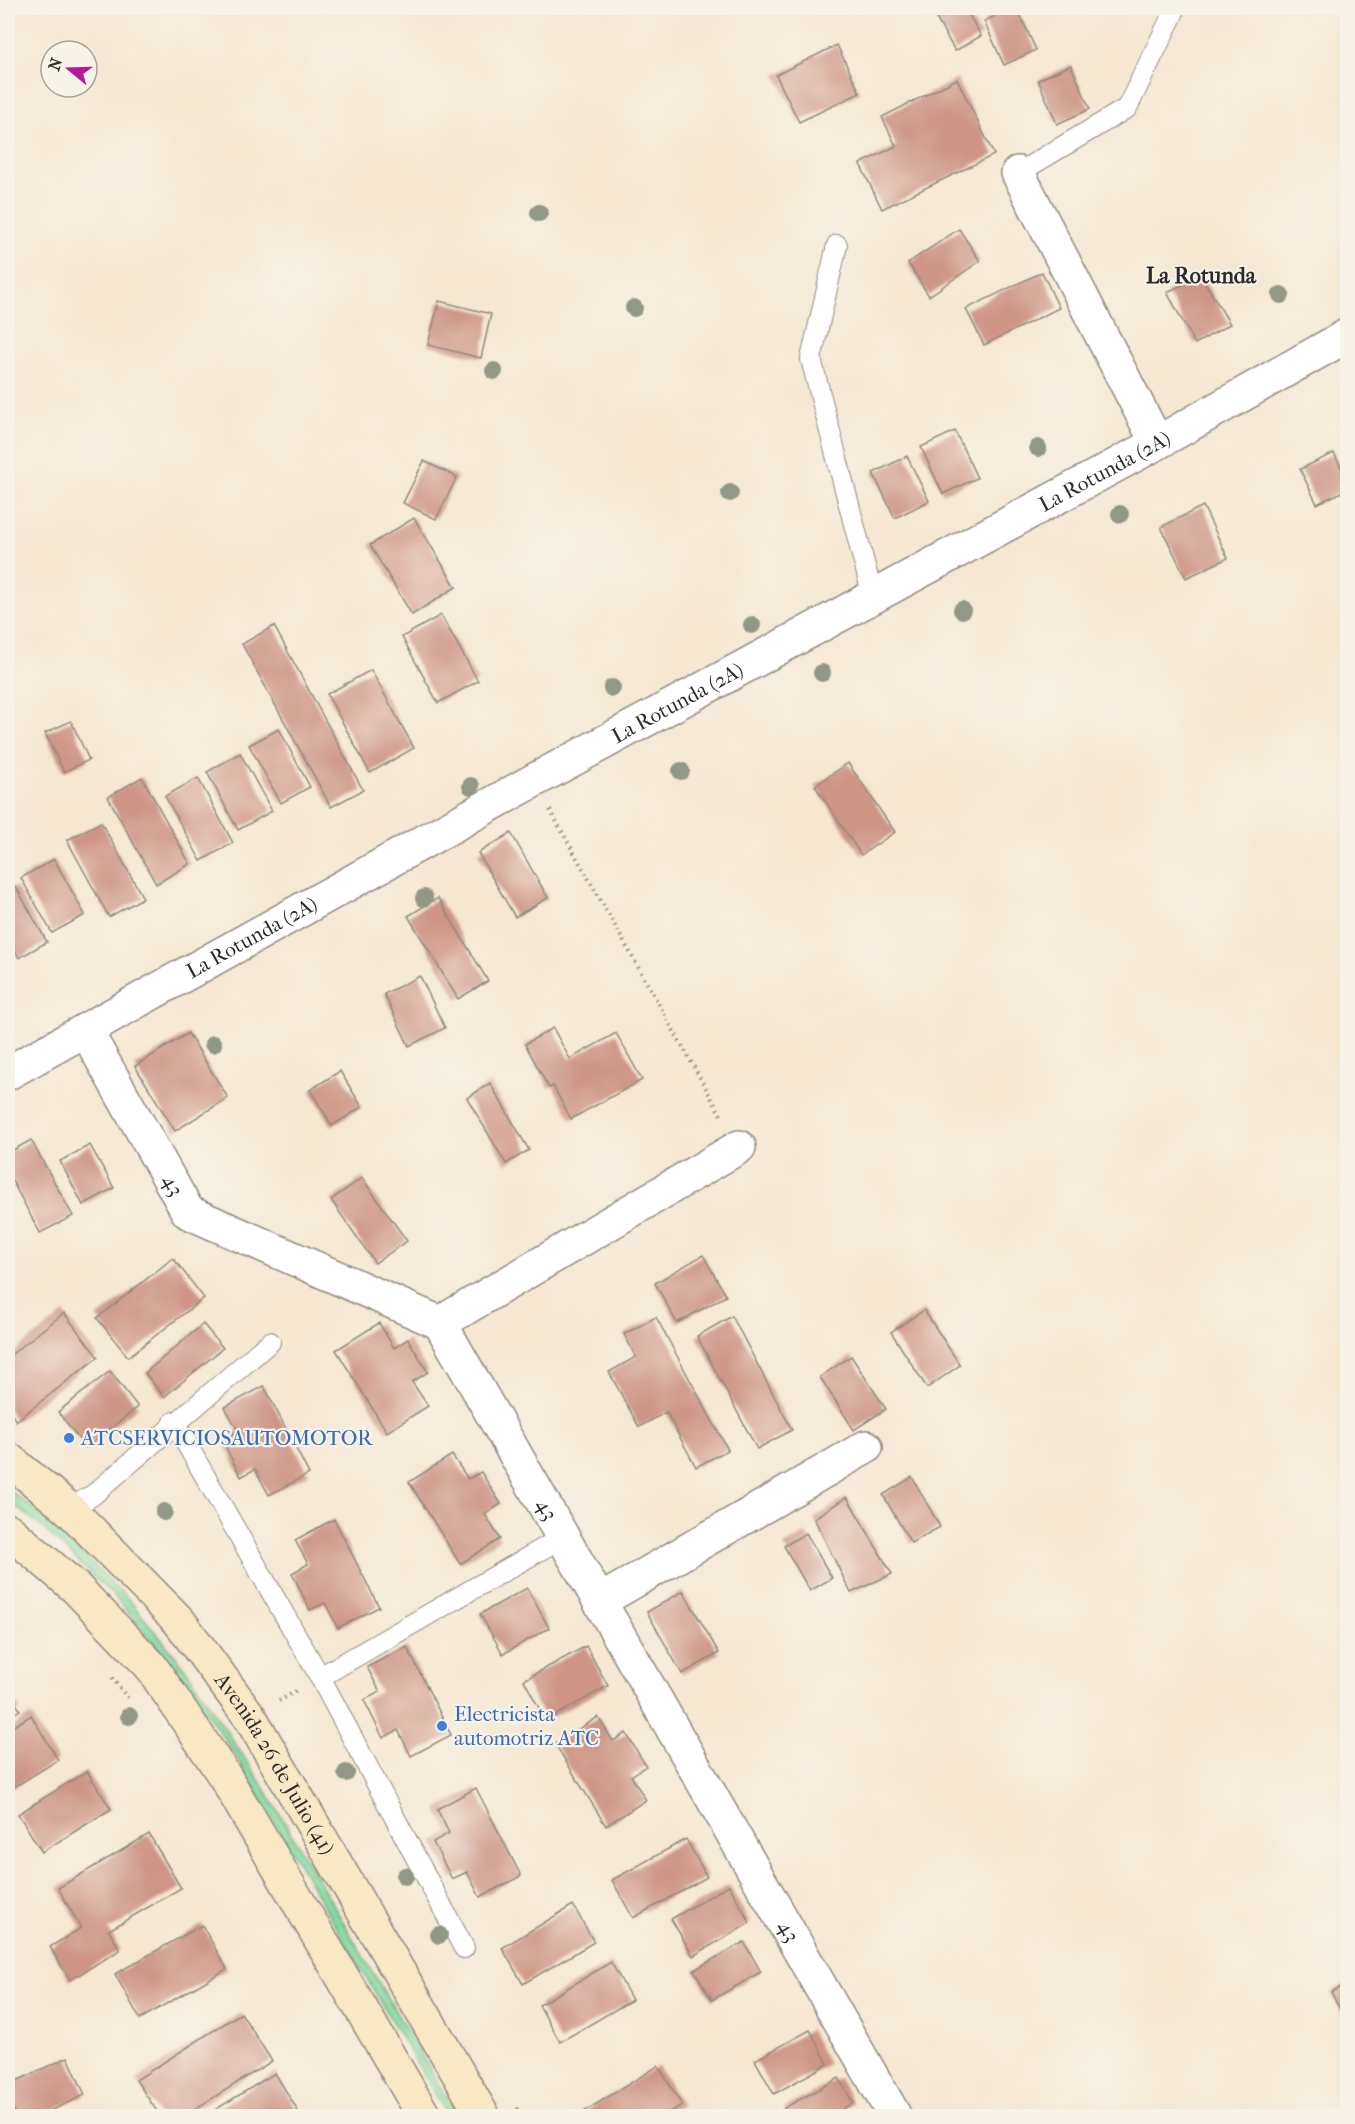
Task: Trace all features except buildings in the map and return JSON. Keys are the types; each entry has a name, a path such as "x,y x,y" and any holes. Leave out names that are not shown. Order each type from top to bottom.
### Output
{"main road":[{"name":"Avenida 26 de Julio (41)","path":"8,1459 69,1509 179,1621 250,1717 483,2116"},
{"path":"8,1530 76,1588 150,1665 224,1775 424,2116"}],"street":[{"path":"1018,173 1158,443"},
{"name":"La Rotunda (2A)","path":"8,1073 533,781 1158,443 1347,335"},
{"name":"43","path":"86,1031 188,1212 440,1323 894,2115"},
{"path":"440,1323 739,1147"},
{"path":"600,1601 866,1447"}],"lane":[{"path":"1018,173 1127,108 1173,14"},
{"path":"837,245 811,359 873,597"},
{"path":"69,1509 93,1495 174,1422 270,1342"},
{"path":"174,1422 320,1677 464,1948"},
{"path":"320,1677 563,1537"}],"path":[{"path":"533,781 739,1147"},
{"path":"105,1669 134,1706"},
{"path":"250,1717 320,1677"}],"green space":[{"path":"8,1489 52,1524 129,1600 185,1668 265,1789 457,2116 448,2116 229,1745 185,1682 120,1602 42,1527 8,1500"}],"place":[{"name":"ATCSERVICIOSAUTOMOTOR","path":"69,1438"},
{"name":"Electricista automotriz ATC","path":"442,1726"}],"district":[{"name":"La Rotunda","path":"1201,276"}]}
